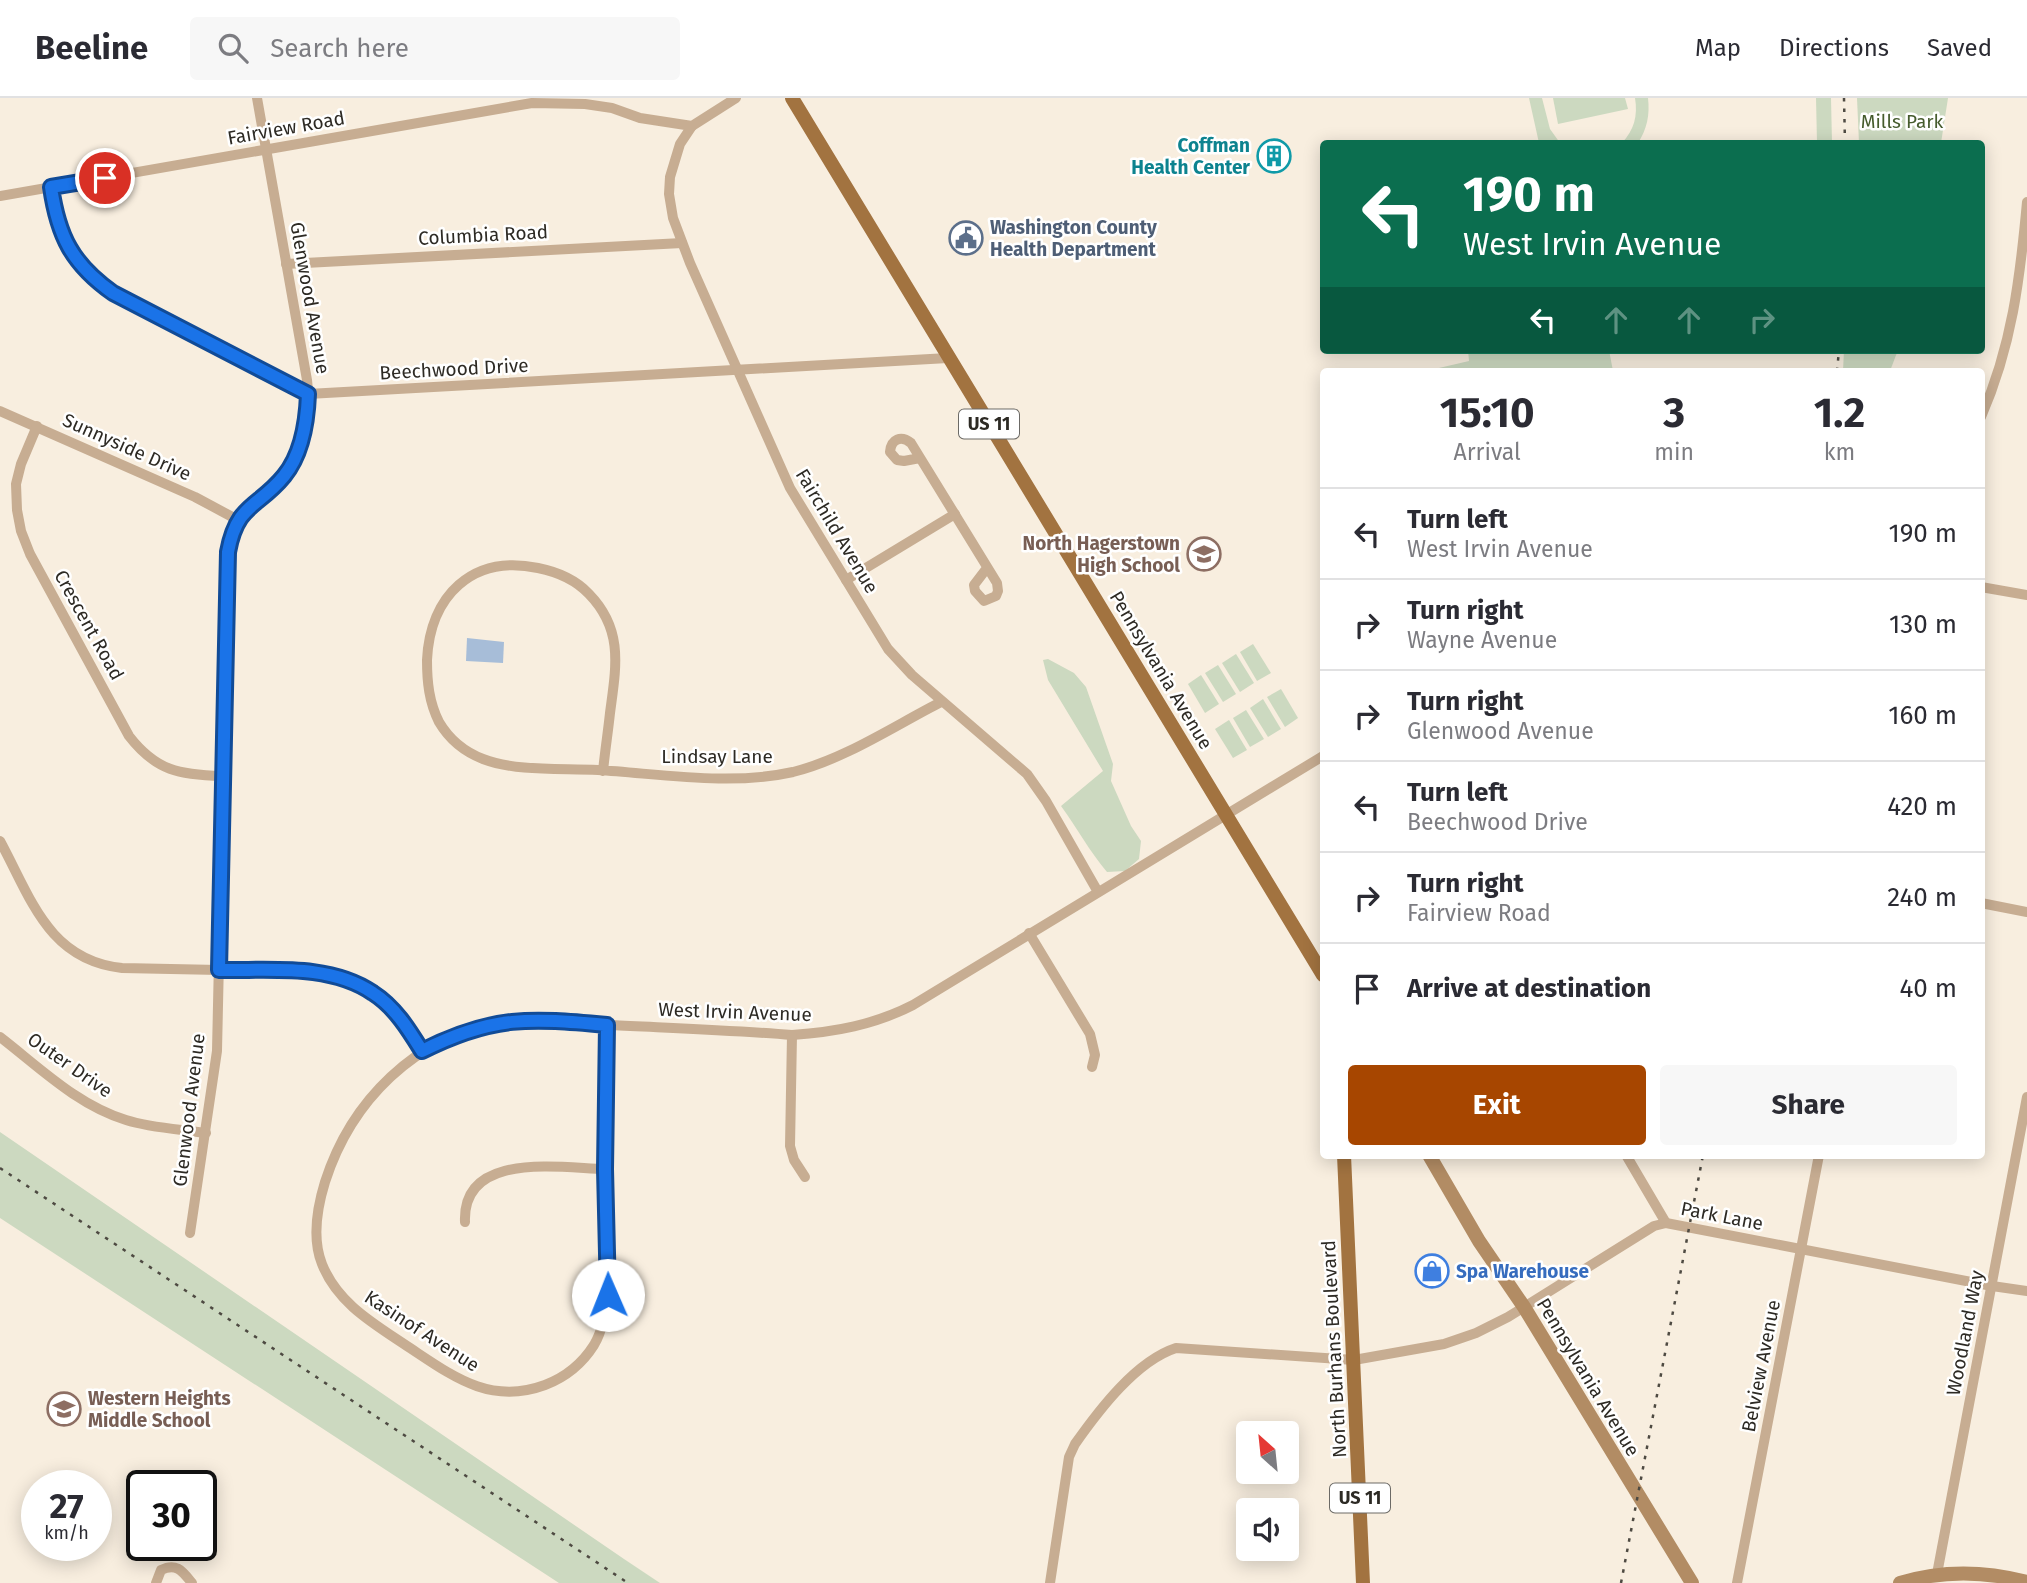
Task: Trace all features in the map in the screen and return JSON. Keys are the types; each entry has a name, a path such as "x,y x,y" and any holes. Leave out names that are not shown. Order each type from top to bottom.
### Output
{"main road":[{"name":"Pennsylvania Avenue","path":"792,98 1320,970"},
{"name":"North Burhans Boulevard","path":"1344,1159 1363,1583"},
{"name":"Pennsylvania Avenue","path":"1431,1159 1479,1241 1524,1307 1692,1583"},
{"path":"1900,1583 1937,1574 1985,1574 2027,1582"}],"street":[{"name":"Glenwood Avenue","path":"190,1233 218,1051 228,552 238,520 251,504 282,479 293,464 305,422 308,394 257,98"},
{"path":"692,126 736,98"},
{"name":"Fairview Road","path":"0,196 532,103 586,104 612,108 640,118 692,126"},
{"name":"Fairchild Avenue","path":"692,126 680,144 670,177 669,194 673,218 790,488 888,649 912,676 1027,774 1046,801 1098,892"},
{"path":"51,187 65,242 85,271 99,283 113,293 308,394"},
{"path":"1985,407 2003,360 2017,294 2025,252 2027,202"},
{"name":"Columbia Road","path":"286,264 682,243"},
{"name":"Beechwood Drive","path":"308,394 948,358"},
{"name":"Sunnyside Drive","path":"0,411 195,497 238,520"},
{"name":"Crescent Road","path":"37,426 21,464 16,484 17,510 30,554 129,736 141,752 175,772 222,776"},
{"path":"920,458 987,568"},
{"path":"846,580 955,513"},
{"name":"Lindsay Lane","path":"603,771 616,664 612,629 600,605 573,580 537,567 509,564 494,567 468,579 444,600 432,622 428,644 428,693 440,724 456,743 482,758 503,764 603,771 724,778 777,775 815,765 942,702"},
{"path":"1985,588 2027,595"},
{"name":"West Irvin Avenue","path":"322,1191 336,1150 348,1127 379,1088 401,1066 422,1051 466,1031 505,1021 554,1020 792,1035 853,1028 897,1013 1320,758"},
{"path":"0,841 41,916 69,950 104,966 312,972 332,975 374,993 404,1023 422,1051"},
{"path":"1985,904 2027,912"},
{"path":"1029,933 1090,1034 1095,1055 1092,1068"},
{"name":"Kasinof Avenue","path":"322,1191 318,1208 317,1244 321,1262 341,1296 372,1323 455,1377 475,1386 512,1393 534,1389 571,1372 585,1358 603,1327 608,1295 605,1169 607,1025"},
{"path":"792,1035 790,1146 794,1160 804,1177"},
{"name":"Outer Drive","path":"0,1037 61,1085 105,1112 154,1126 206,1133"},
{"name":"Woodland Way","path":"1937,1574 2027,1097"},
{"path":"1628,1159 1667,1223"},
{"name":"Belview Avenue","path":"1737,1583 1818,1159"},
{"path":"465,1222 467,1198 481,1182 499,1171 516,1168 605,1169"},
{"name":"Park Lane","path":"1050,1583 1069,1457 1075,1444 1136,1370 1160,1353 1176,1348 1354,1360 1444,1344 1476,1333 1524,1307 1654,1226 1667,1223 2027,1291"},
{"path":"156,1583 161,1570 174,1566 181,1569 192,1583"}],"green space":[{"path":"1529,98 1542,98 1550,129 1558,140 1538,140"},
{"path":"1553,98 1625,98 1628,109 1558,124"},
{"path":"1635,98 1648,98 1646,127 1640,140 1624,140 1630,133 1636,111"},
{"path":"1816,98 1831,98 1832,140 1817,140"},
{"name":"Mills Park","path":"1857,98 1948,98 1941,140 1859,140"},
{"path":"1468,354 1610,354 1612,368 1439,368 1469,361"},
{"path":"1844,354 1896,354 1891,368 1843,368"},
{"path":"1253,644 1271,673 1257,681 1240,652"},
{"path":"1236,654 1254,683 1240,692 1222,663"},
{"path":"1048,659 1074,673 1086,687 1113,764 1111,781 1131,826 1141,841 1139,859 1125,871 1107,872 1061,806 1103,771 1048,680 1043,660"},
{"path":"1218,665 1236,694 1223,702 1205,673"},
{"path":"1201,675 1219,704 1205,713 1188,684"},
{"path":"1281,689 1298,718 1285,727 1267,697"},
{"path":"1263,699 1281,729 1268,737 1250,708"},
{"path":"1246,710 1264,739 1250,747 1233,718"},
{"path":"1229,720 1247,750 1233,758 1215,729"},
{"path":"0,1132 660,1583 559,1583 0,1218"}],"water":[{"path":"467,638 504,642 503,663 466,661"}],"railway":[{"path":"1844,98 1845,140"},
{"path":"1837,368 1839,354"},
{"path":"1621,1583 1702,1159"},
{"path":"0,1168 628,1583"}],"place":[{"name":"Coffman Health Center","path":"1274,156"},
{"name":"Washington County Health Department","path":"966,238"},
{"name":"North Hagerstown High School","path":"1204,554"},
{"name":"Spa Warehouse","path":"1432,1271"},
{"name":"Western Heights Middle School","path":"64,1409"}],"route":[{"path":"105,178 51,187 65,242 85,271 113,293 308,394 304,428 293,464 282,479 251,504 238,520 228,552 219,970 312,972 353,982 374,993 390,1007 422,1051 466,1031 505,1021 554,1020 607,1025 605,1169 608,1295"}]}
